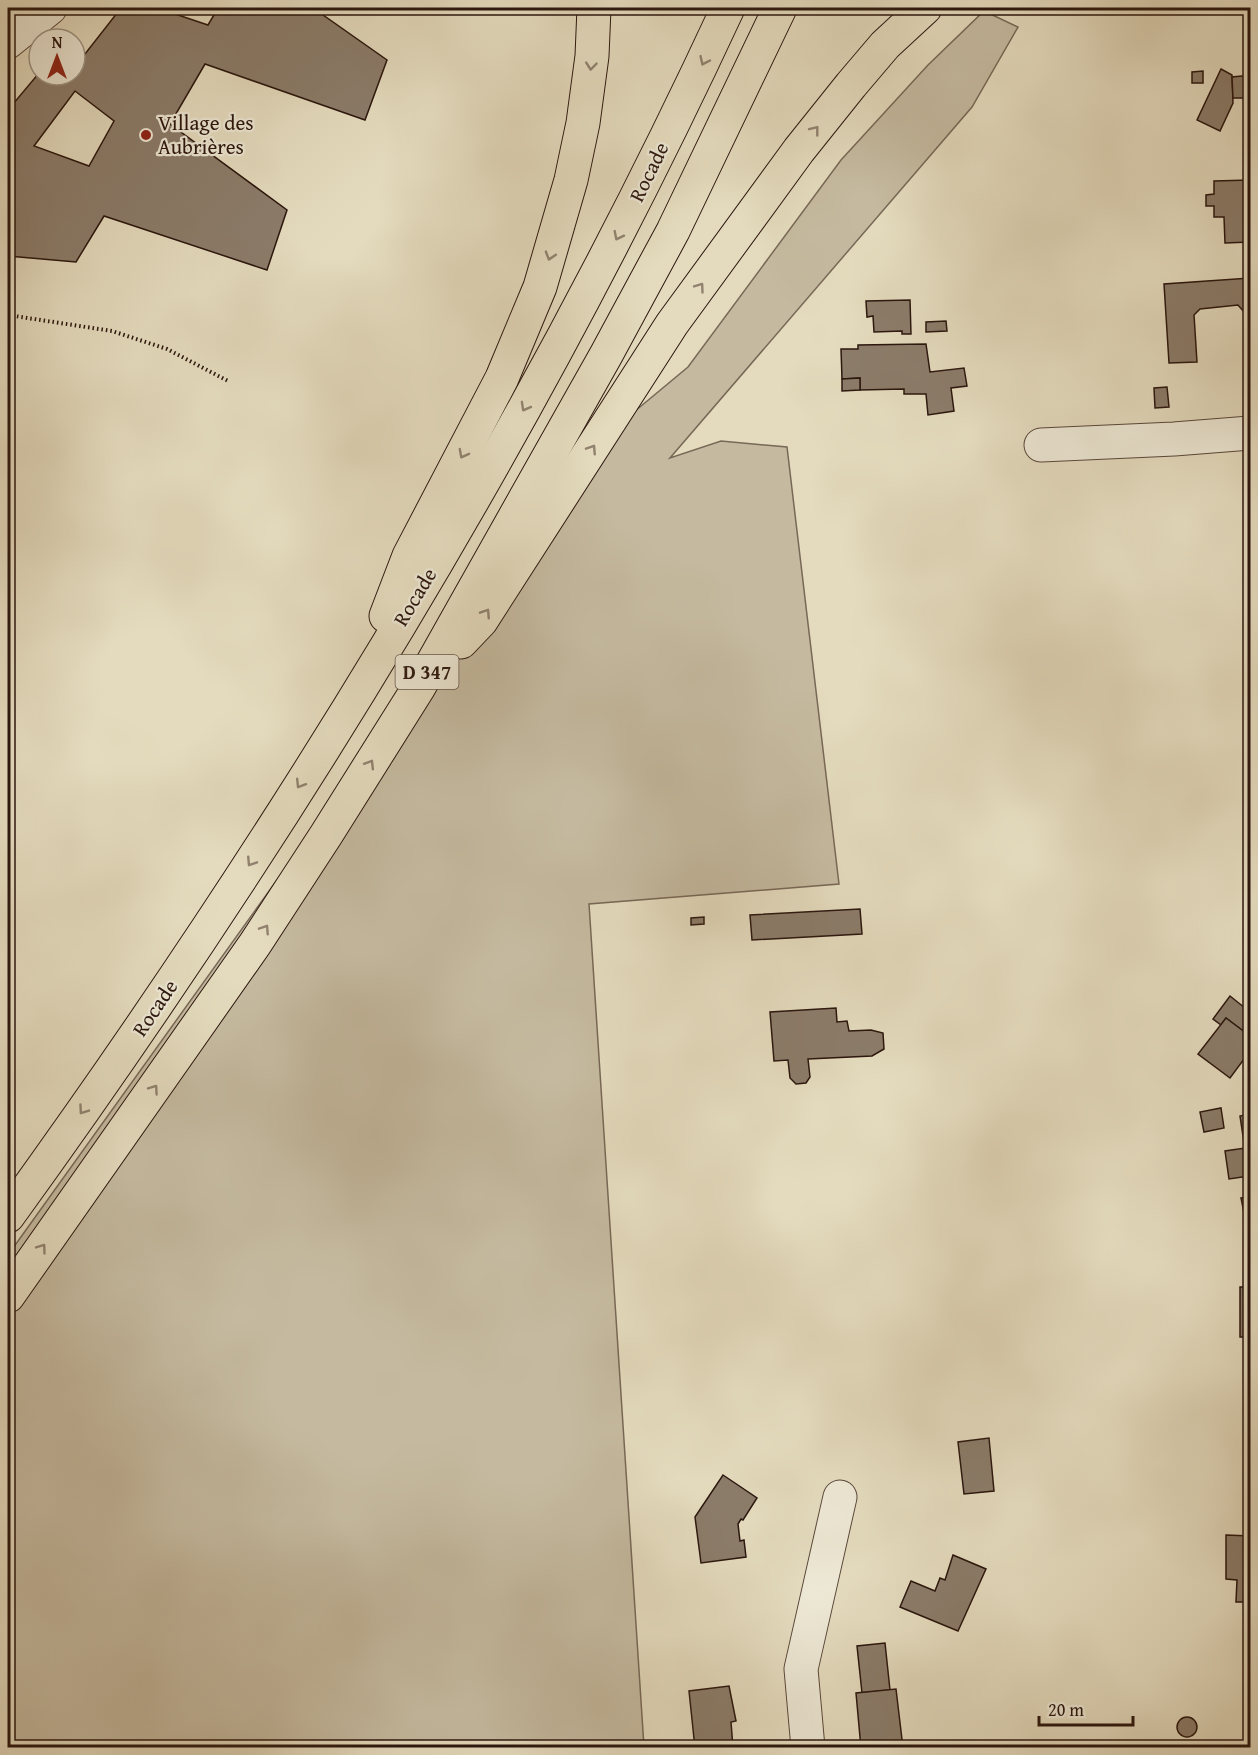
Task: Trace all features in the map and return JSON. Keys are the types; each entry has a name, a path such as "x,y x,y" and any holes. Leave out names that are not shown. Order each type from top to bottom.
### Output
{"highway":[{"path":"354,699 409,556 497,388 540,287 571,180 583,123 592,56 594,8"},
{"name":"Rocade","path":"8,1215 159,1003 354,699 496,458 576,315 631,210 728,8"},
{"name":"D 347","path":"8,1296 255,944 419,687 606,355 673,231 780,8"},
{"path":"419,687 481,621 672,324 793,159 885,45 925,8"}],"street":[{"path":"8,42 50,8"},
{"path":"1041,445 1251,433"},
{"path":"808,1748 801,1669 840,1497"}],"path":[{"path":"8,315 112,331 167,349 228,381"}],"shaded area":[{"path":"984,11 1018,27 972,107 670,458 721,441 787,447 839,884 589,904 644,1747 8,1748 8,1255 581,456 688,367 841,160 928,65"}],"building":[{"name":"Village des Aubrières","path":"121,8 173,8 169,12 208,25 218,8 313,8 387,60 365,120 205,64 170,124 287,210 267,270 104,216 76,262 8,256 8,110 27,87 87,87 87,51","holes":["75,91 114,121 89,166 34,146"]},
{"path":"1221,69 1232,75 1233,103 1220,131 1197,120"},
{"path":"1203,71 1203,83 1192,83 1192,72"},
{"path":"1250,76 1250,98 1233,98 1232,77"},
{"path":"1250,180 1250,242 1225,243 1224,217 1214,217 1214,206 1206,206 1206,195 1214,194 1214,181"},
{"path":"1250,278 1250,352 1248,352 1245,313 1238,305 1200,309 1194,315 1197,362 1169,363 1164,284"},
{"path":"910,300 911,334 902,334 902,331 874,332 873,316 867,317 866,301"},
{"path":"946,321 947,331 926,332 926,322"},
{"path":"926,344 930,372 964,368 967,386 951,388 954,411 928,415 926,394 904,394 904,389 860,390 860,378 842,379 841,349 858,349 858,345"},
{"path":"860,378 860,390 842,391 842,379"},
{"path":"1167,387 1169,407 1155,408 1154,388"},
{"path":"860,909 862,934 752,940 750,915"},
{"path":"704,917 704,924 691,925 691,918"},
{"path":"1230,996 1250,1012 1250,1036 1226,1018 1221,1025 1213,1019"},
{"path":"836,1008 837,1022 847,1021 849,1031 871,1030 883,1033 884,1049 872,1056 808,1059 810,1077 806,1083 796,1084 790,1078 788,1060 774,1061 770,1012"},
{"path":"1226,1018 1250,1036 1250,1057 1247,1055 1230,1078 1198,1054"},
{"path":"1221,1108 1224,1128 1204,1132 1200,1112"},
{"path":"1250,1114 1250,1176 1249,1176 1240,1116"},
{"path":"1245,1148 1249,1176 1229,1179 1225,1151"},
{"path":"1250,1197 1250,1232 1248,1233 1241,1198"},
{"path":"1250,1232 1250,1253 1247,1250 1244,1233"},
{"path":"1240,1287 1250,1287 1250,1337 1240,1337"},
{"path":"989,1438 994,1491 964,1494 958,1442"},
{"path":"723,1475 757,1498 738,1524 740,1541 744,1540 746,1557 701,1563 695,1517"},
{"path":"1226,1535 1250,1536 1250,1602 1236,1602 1237,1580 1226,1579"},
{"path":"953,1555 986,1569 958,1631 900,1607 911,1581 935,1591 940,1578 945,1580"},
{"path":"885,1643 890,1690 862,1693 857,1646"},
{"path":"729,1686 736,1721 731,1722 733,1748 695,1748 689,1691"},
{"path":"896,1689 903,1748 861,1748 856,1693"},
{"path":"1187,1717 1194,1720 1197,1727 1194,1734 1187,1737 1180,1734 1177,1727 1180,1720"}],"place":[{"name":"Village des Aubrières","path":"146,135"}]}
